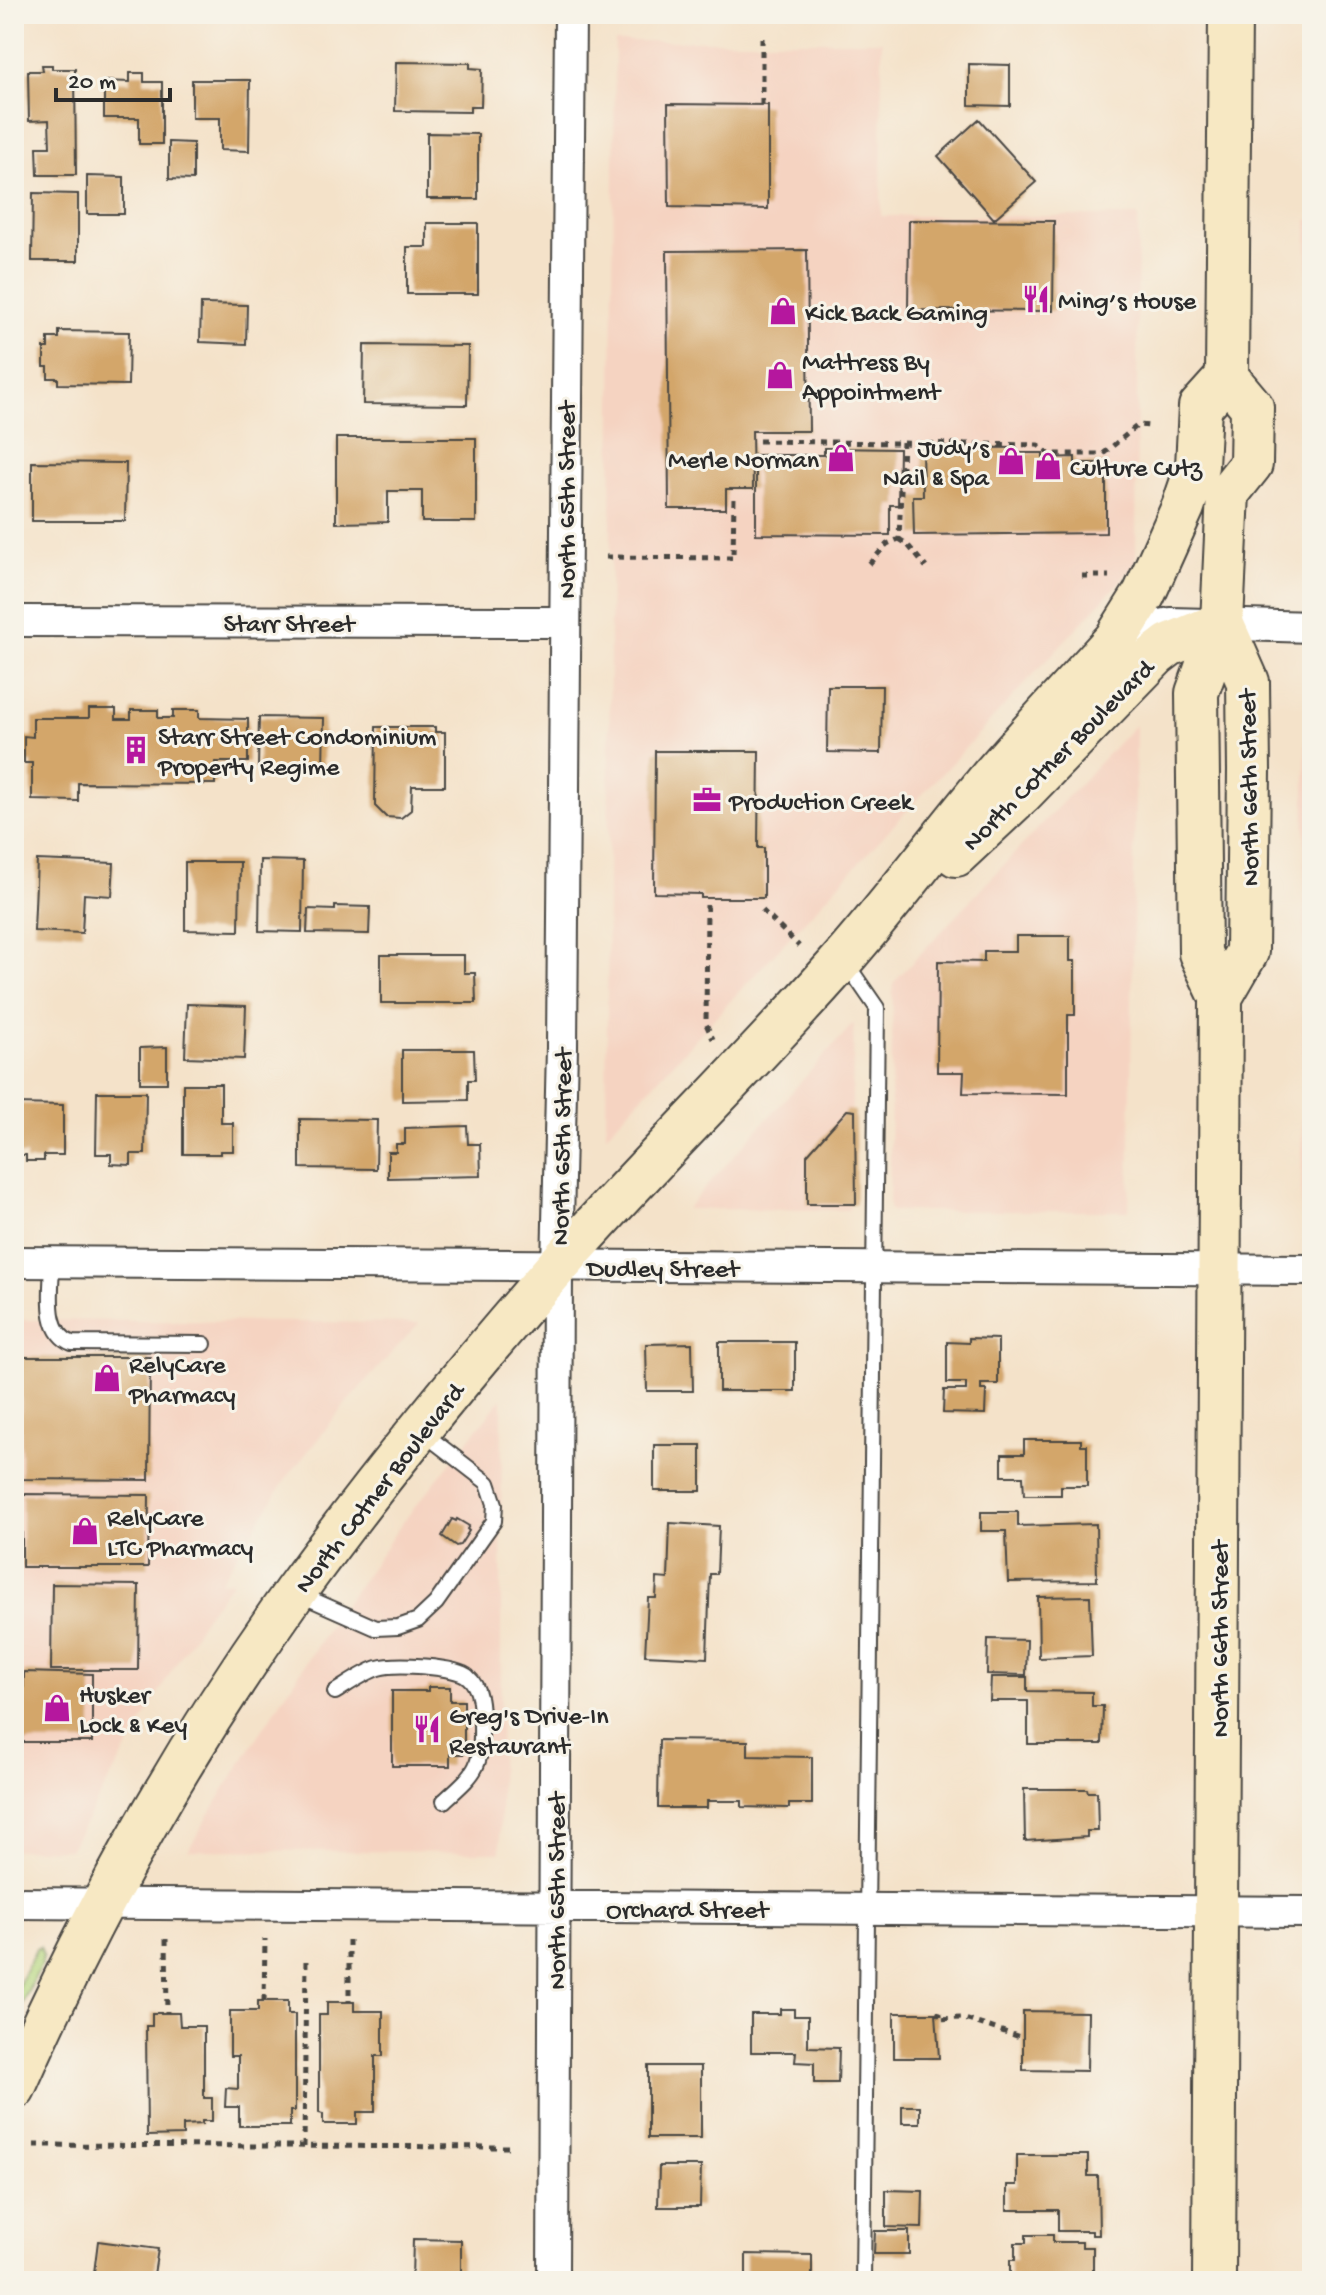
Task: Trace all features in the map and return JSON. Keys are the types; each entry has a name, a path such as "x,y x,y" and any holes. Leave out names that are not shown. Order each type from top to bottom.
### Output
{"main road":[{"path":"1222,623 1228,493 1251,464 1252,407 1227,377 1230,14"},
{"name":"North Cotner Boulevard","path":"14,2088 43,2021 103,1903 208,1724 295,1593 419,1429 557,1267 843,959 993,775 1115,640 1131,618 1170,540 1197,466 1200,407 1227,377"},
{"path":"1197,466 1228,493"},
{"name":"North Cotner Boulevard","path":"843,959 1021,794 1156,655 1169,645 1222,623"},
{"name":"North 66th Street","path":"1214,2281 1221,997 1200,953 1197,693 1222,623"}],"street":[{"name":"North 65th Street","path":"553,2281 557,1267 562,1047 570,14"},
{"name":"Starr Street","path":"14,621 564,622"},
{"path":"1115,640 1171,623 1312,627"},
{"name":"Dudley Street","path":"14,1262 1312,1270"},
{"name":"Orchard Street","path":"14,1903 1312,1912"}],"lane":[{"path":"843,959 877,1008 863,2281"},
{"path":"52,1262 52,1317 61,1339 72,1343 204,1344"},
{"path":"295,1593 376,1628 398,1627 418,1620 436,1603 494,1521 495,1504 488,1483 419,1429"},
{"path":"335,1692 379,1667 418,1666 457,1671 468,1676 481,1702 482,1756 473,1774 444,1801"}],"path":[{"path":"762,33 762,104"},
{"path":"759,441 1038,445 1049,454 1103,454 1138,425 1149,426"},
{"path":"899,539 903,442"},
{"path":"606,557 733,558 734,496"},
{"path":"869,564 887,544 899,539"},
{"path":"899,539 926,567"},
{"path":"707,905 706,1024 713,1039"},
{"path":"762,910 799,946"},
{"path":"166,1930 167,2013"},
{"path":"264,2001 265,1930"},
{"path":"349,1931 349,2002"},
{"path":"304,2147 306,1958"},
{"path":"936,2013 940,2014 940,2019 962,2018 1023,2038"},
{"path":"34,2145 513,2147"}],"shaded area":[{"path":"615,41 882,41 881,216 1138,216 1136,564 606,1135"},
{"path":"1307,220 1312,220 1312,569 1308,569"},
{"path":"1306,684 1312,684 1312,1214 1301,1214"},
{"path":"1136,724 1129,1211 889,1211 893,983"},
{"path":"854,1023 849,1210 686,1209"},
{"path":"14,1320 419,1323 348,1401 286,1479 220,1582 233,1581 205,1617 172,1670 70,1849 14,1850"},
{"path":"502,1398 500,1852 188,1850 329,1627 403,1522"}],"green space":[{"path":"40,1947 43,1956 41,1965 14,2020 14,1994 36,1949"}],"building":[{"path":"396,62 470,63 470,68 482,69 481,107 470,107 470,112 395,111"},
{"path":"969,64 1010,65 1010,106 969,105"},
{"path":"42,65 52,65 52,69 75,69 76,175 38,175 37,147 50,147 49,120 29,121 28,71 43,71"},
{"path":"130,73 144,73 144,82 162,82 162,144 139,144 139,118 104,118 104,81 130,82"},
{"path":"192,80 250,80 249,151 220,150 220,118 192,118"},
{"path":"668,104 768,105 768,209 669,207"},
{"path":"979,119 1036,182 994,219 938,156"},
{"path":"427,133 478,134 478,199 427,199"},
{"path":"169,142 193,143 193,180 169,179"},
{"path":"87,176 124,177 124,214 87,214"},
{"path":"33,193 78,194 78,261 32,261"},
{"path":"909,220 1054,221 1053,311 908,310"},
{"path":"427,223 478,223 478,294 407,294 407,247 427,247"},
{"path":"807,250 809,431 752,431 753,489 726,489 726,509 669,509 667,251"},
{"path":"201,304 247,305 246,344 200,342"},
{"path":"59,331 129,332 128,385 58,384 58,378 48,378 48,367 44,367 44,348 48,348 48,338 59,338"},
{"path":"364,345 468,346 467,405 363,404"},
{"path":"336,438 476,438 476,522 422,522 422,491 388,491 388,522 336,523"},
{"path":"922,447 1017,448 1017,453 1043,453 1043,458 1075,457 1075,463 1106,463 1106,533 914,535 913,496 923,496"},
{"path":"824,448 899,449 898,505 890,505 890,535 756,534 756,455 824,455"},
{"path":"32,462 126,463 125,521 32,521"},
{"path":"828,686 882,686 881,753 827,752"},
{"name":"Starr Street Condominium Property Regime","path":"89,709 116,709 116,719 131,719 131,710 158,710 158,718 173,718 173,710 199,710 199,718 248,719 248,762 215,762 215,784 78,783 78,801 32,800 32,763 24,763 24,736 33,737 33,718 89,718"},
{"path":"259,717 324,718 323,769 258,768"},
{"path":"376,727 435,727 435,732 445,732 445,786 412,786 411,810 401,818 386,817 375,806"},
{"name":"Production Creek","path":"655,751 759,751 758,848 764,848 764,898 701,898 701,894 654,893"},
{"path":"37,860 114,863 112,896 84,894 82,933 34,931"},
{"path":"260,860 303,861 302,932 259,931"},
{"path":"185,862 240,862 239,931 185,930"},
{"path":"335,906 370,907 369,934 307,933 308,909 335,910"},
{"path":"1016,936 1070,936 1070,961 1075,961 1075,1015 1068,1015 1068,1094 963,1093 964,1072 937,1072 938,961 984,962 984,951 1016,951"},
{"path":"381,955 464,955 464,973 475,973 476,1003 381,1003"},
{"path":"187,1004 246,1006 244,1059 185,1057"},
{"path":"167,1047 167,1083 140,1083 140,1048"},
{"path":"402,1050 474,1050 475,1080 468,1080 468,1100 402,1101"},
{"path":"183,1084 221,1084 221,1123 233,1123 233,1151 183,1154"},
{"path":"97,1092 146,1092 145,1154 131,1154 131,1165 111,1164 111,1154 96,1154"},
{"path":"14,1104 63,1105 63,1155 44,1155 44,1161 26,1161 26,1155 14,1155"},
{"path":"847,1110 855,1111 856,1204 807,1204 807,1155"},
{"path":"300,1119 377,1120 376,1169 300,1168"},
{"path":"467,1126 468,1144 480,1144 481,1176 388,1178 388,1152 396,1152 396,1144 405,1144 405,1128"},
{"path":"969,1338 998,1339 998,1384 981,1384 981,1390 986,1390 985,1414 943,1413 944,1390 966,1390 966,1383 947,1383 947,1342 969,1343"},
{"path":"719,1342 795,1342 795,1391 719,1391"},
{"path":"692,1343 693,1391 647,1391 646,1344"},
{"path":"21,1357 150,1357 149,1480 21,1479"},
{"path":"1024,1440 1081,1440 1081,1445 1087,1445 1087,1486 1061,1486 1061,1495 1024,1495 1023,1476 1002,1476 1002,1454 1024,1454"},
{"path":"654,1445 701,1445 701,1491 654,1491"},
{"name":"RelyCare LTC Pharmacy","path":"22,1494 149,1495 148,1567 22,1567"},
{"path":"981,1512 1018,1512 1018,1526 1096,1524 1097,1581 1008,1582 1006,1531 981,1531"},
{"path":"452,1519 469,1526 460,1545 456,1546 442,1536"},
{"path":"670,1523 719,1526 717,1574 710,1574 707,1658 645,1655 648,1598 656,1598 657,1578 668,1579"},
{"path":"52,1584 139,1585 138,1670 51,1670"},
{"path":"1090,1596 1092,1656 1039,1658 1038,1597"},
{"path":"988,1639 1027,1640 1026,1675 987,1674"},
{"name":"Husker Lock & Key","path":"24,1672 92,1674 92,1742 22,1742"},
{"path":"991,1677 1027,1677 1027,1691 1092,1692 1092,1706 1103,1706 1102,1744 1028,1744 1028,1701 990,1701"},
{"name":"Greg's Drive-In Restaurant","path":"428,1687 450,1687 450,1701 464,1701 464,1754 450,1754 450,1766 392,1766 392,1691 428,1691"},
{"path":"659,1740 748,1741 748,1756 812,1757 812,1804 789,1804 789,1808 742,1807 742,1801 707,1801 707,1808 658,1808"},
{"path":"1024,1789 1087,1789 1088,1792 1097,1792 1098,1831 1087,1831 1087,1837 1025,1841"},
{"path":"258,2001 288,2001 288,2014 295,2014 295,2111 290,2111 290,2126 239,2126 239,2107 225,2107 226,2088 238,2089 238,2056 230,2056 230,2011 258,2011"},
{"path":"327,2002 354,2002 354,2011 383,2011 383,2056 375,2056 375,2112 357,2112 357,2124 323,2124 323,2114 319,2113 319,2015 327,2015"},
{"path":"780,2009 794,2009 794,2016 808,2016 808,2047 839,2048 838,2083 814,2083 814,2063 795,2062 796,2052 751,2052 751,2014 780,2014"},
{"path":"1023,2011 1088,2012 1087,2071 1023,2070"},
{"path":"152,2013 179,2013 180,2026 204,2026 204,2098 212,2098 212,2121 183,2125 183,2135 147,2136 146,2026 152,2026"},
{"path":"894,2013 936,2013 939,2058 894,2058"},
{"path":"648,2066 701,2066 701,2138 648,2138"},
{"path":"902,2106 920,2106 920,2123 902,2123"},
{"path":"1017,2155 1088,2155 1088,2176 1098,2176 1099,2235 1092,2235 1092,2231 1058,2231 1058,2210 1007,2210 1007,2185 1017,2185"},
{"path":"659,2166 701,2166 700,2207 658,2207"},
{"path":"886,2190 923,2191 922,2228 886,2227"},
{"path":"875,2231 909,2231 909,2254 874,2254"},
{"path":"1026,2235 1053,2235 1053,2242 1082,2242 1082,2247 1093,2247 1093,2281 1016,2281 1016,2277 1010,2277 1010,2260 1015,2260 1015,2243 1026,2243"},
{"path":"413,2239 461,2240 461,2281 412,2280"},
{"path":"98,2241 158,2249 153,2281 93,2281"},
{"path":"746,2254 812,2255 812,2281 746,2281"}],"place":[{"name":"Ming’s House","path":"1036,299"},
{"name":"Kick Back Gaming","path":"783,311"},
{"name":"Mattress By Appointment","path":"780,375"},
{"name":"Merle Norman","path":"841,458"},
{"name":"Judy’s Nail & Spa","path":"1011,461"},
{"name":"Culture Cutz","path":"1048,466"},
{"name":"Starr Street Condominium Property Regime","path":"136,750"},
{"name":"Production Creek","path":"707,800"},
{"name":"RelyCare Pharmacy","path":"107,1378"},
{"name":"RelyCare LTC Pharmacy","path":"85,1531"},
{"name":"Husker Lock & Key","path":"57,1708"},
{"name":"Greg's Drive-In Restaurant","path":"427,1729"}]}
